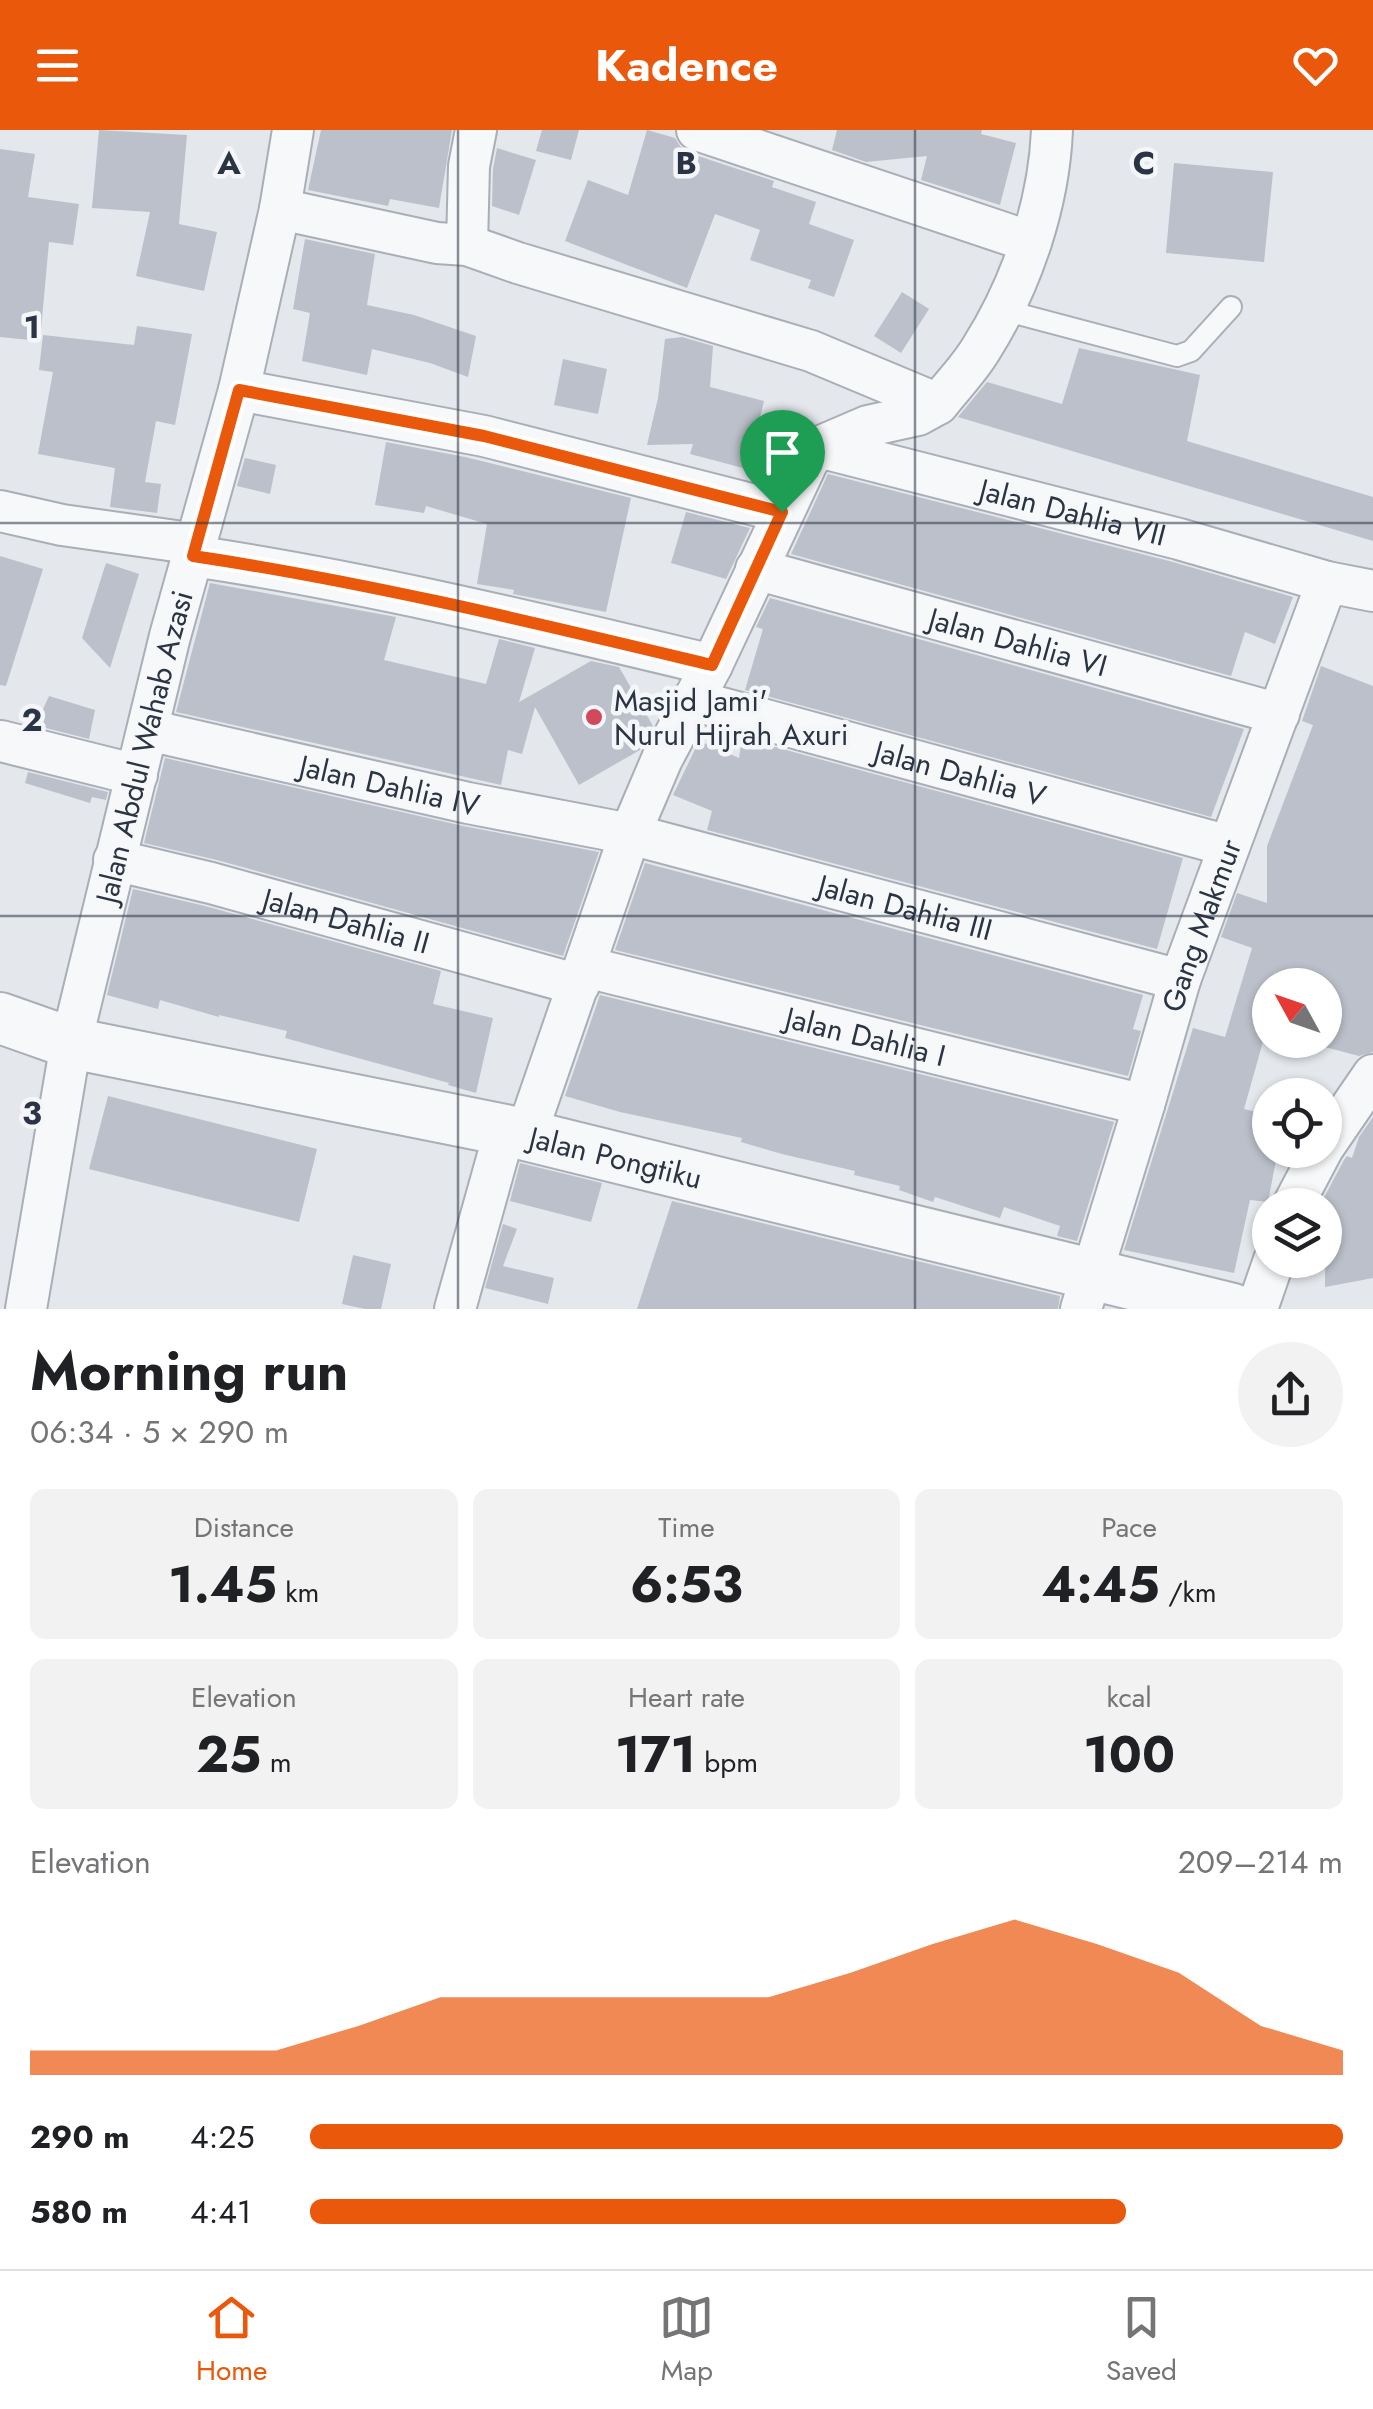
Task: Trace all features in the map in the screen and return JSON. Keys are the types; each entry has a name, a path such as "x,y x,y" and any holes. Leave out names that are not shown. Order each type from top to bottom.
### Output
{"street":[{"name":"Jalan Abdul Wahab Azasi","path":"26,1309 71,1044 114,860 239,390 280,210 293,130"},
{"path":"467,245 469,166 476,130"},
{"path":"697,130 1031,242"},
{"path":"456,1309 516,1133 582,976 630,834 662,759 712,665 808,460 819,447 868,426 918,416 938,404 980,352 1003,310 1031,242 1052,141"},
{"path":"280,210 437,243 467,245 811,351 938,404"},
{"path":"239,390 484,436 782,512"},
{"name":"Jalan Dahlia VII","path":"819,447 1373,591"},
{"path":"0,511 395,591 712,665"},
{"name":"Jalan Dahlia VI","path":"756,568 1279,714"},
{"name":"Gang Makmur","path":"1086,1292 1180,980 1327,582"},
{"name":"Jalan Dahlia V","path":"692,700 1229,846"},
{"name":"Jalan Dahlia IV","path":"148,730 630,834"},
{"path":"1,740 137,775"},
{"name":"Jalan Dahlia III","path":"630,834 1180,980"},
{"name":"Jalan Dahlia II","path":"114,860 582,976"},
{"name":"Jalan Dahlia I","path":"582,976 1144,1105"},
{"name":"Jalan Pongtiku","path":"0,1018 71,1044 516,1133 1086,1292 1232,1309"},
{"path":"1342,1121 1373,1075"},
{"path":"1257,1309 1268,1278"}],"lane":[{"path":"1003,310 1177,356 1191,351 1231,307"}],"building":[{"path":"99,130 187,135 179,224 217,232 204,291 136,276 150,212 92,208"},
{"path":"321,130 452,130 439,208 390,199 388,206 308,190"},
{"path":"542,130 579,130 571,160 536,151"},
{"path":"647,130 675,138 689,153 774,181 772,187 816,202 809,224 854,240 834,297 808,288 811,280 750,260 760,230 715,214 687,288 565,241 588,180 628,195"},
{"path":"837,130 982,130 981,134 1016,143 1000,205 921,180 927,156 866,162 832,150"},
{"path":"497,148 536,160 519,215 492,206"},
{"path":"0,149 35,154 28,197 79,204 73,245 49,242 40,341 0,337"},
{"path":"1174,163 1273,172 1264,262 1166,253"},
{"path":"305,239 375,254 367,305 414,315 476,336 468,377 372,349 367,375 302,361 310,313 293,309"},
{"path":"902,292 929,309 901,353 874,336"},
{"path":"137,326 192,334 175,425 156,421 145,482 161,484 157,513 110,507 115,468 38,454 53,372 39,370 43,335 134,345"},
{"path":"682,337 713,346 710,387 764,401 747,469 690,454 693,444 647,445 665,339"},
{"path":"1079,348 1200,375 1187,441 1373,497 1373,541 958,417 987,382 1062,404"},
{"path":"563,359 607,369 598,414 554,405"},
{"path":"386,442 631,498 606,612 477,584 487,524 426,506 424,513 375,505"},
{"path":"245,458 276,465 270,494 237,486"},
{"path":"828,474 1173,562 1293,597 1275,644 1245,632 1231,676 791,554"},
{"path":"686,512 750,528 726,579 671,563"},
{"path":"0,556 43,569 6,686 0,685"},
{"path":"106,563 139,574 110,668 82,638"},
{"path":"210,583 396,617 384,660 486,684 499,639 535,648 519,702 591,661 619,667 653,726 640,750 579,785 535,707 522,754 508,750 501,785 176,712"},
{"path":"770,598 1244,729 1211,817 745,690 763,629 756,627"},
{"path":"1321,666 1373,686 1373,1052 1359,1056 1342,1052 1342,968 1252,968 1252,1058 1258,1058 1244,1109 1252,1111 1252,1168 1275,1168 1271,1188 1252,1188 1234,1273 1124,1250 1193,1028 1225,1037 1252,948 1221,937 1237,893 1267,903 1267,846 1313,725 1302,721"},
{"path":"49,696 95,710 89,739 42,727 44,720 39,718"},
{"path":"742,738 1183,858 1157,949 707,830 712,811 673,795 699,741 739,758"},
{"path":"165,758 463,826 599,852 563,956 144,843"},
{"path":"28,772 108,792 106,800 92,797 90,803 25,783"},
{"path":"645,863 1143,995 1133,1029 1141,1031 1128,1076 615,950"},
{"path":"133,889 441,971 433,1004 493,1018 476,1093 285,1038 287,1031 160,1000 158,1009 107,995"},
{"path":"600,995 1114,1122 1077,1241 1057,1236 1060,1226 1004,1207 1000,1218 935,1197 933,1202 899,1190 900,1186 741,1142 742,1138 565,1096"},
{"path":"108,1096 317,1149 299,1222 89,1169"},
{"path":"1373,1117 1373,1278 1325,1287 1325,1278 1342,1278 1342,1188 1329,1188 1347,1156 1352,1158 1359,1137"},
{"path":"520,1163 602,1183 591,1222 510,1201"},
{"path":"672,1201 1060,1296 1058,1309 637,1309"},
{"path":"503,1224 517,1229 503,1266 554,1278 548,1304 485,1288"},
{"path":"353,1255 391,1264 381,1309 342,1304"}],"place":[{"name":"Masjid Jami' Nurul Hijrah Axuri","path":"594,717"}],"route":[{"path":"239,390 484,436 782,512 712,665 395,591 193,556 239,390"}]}
